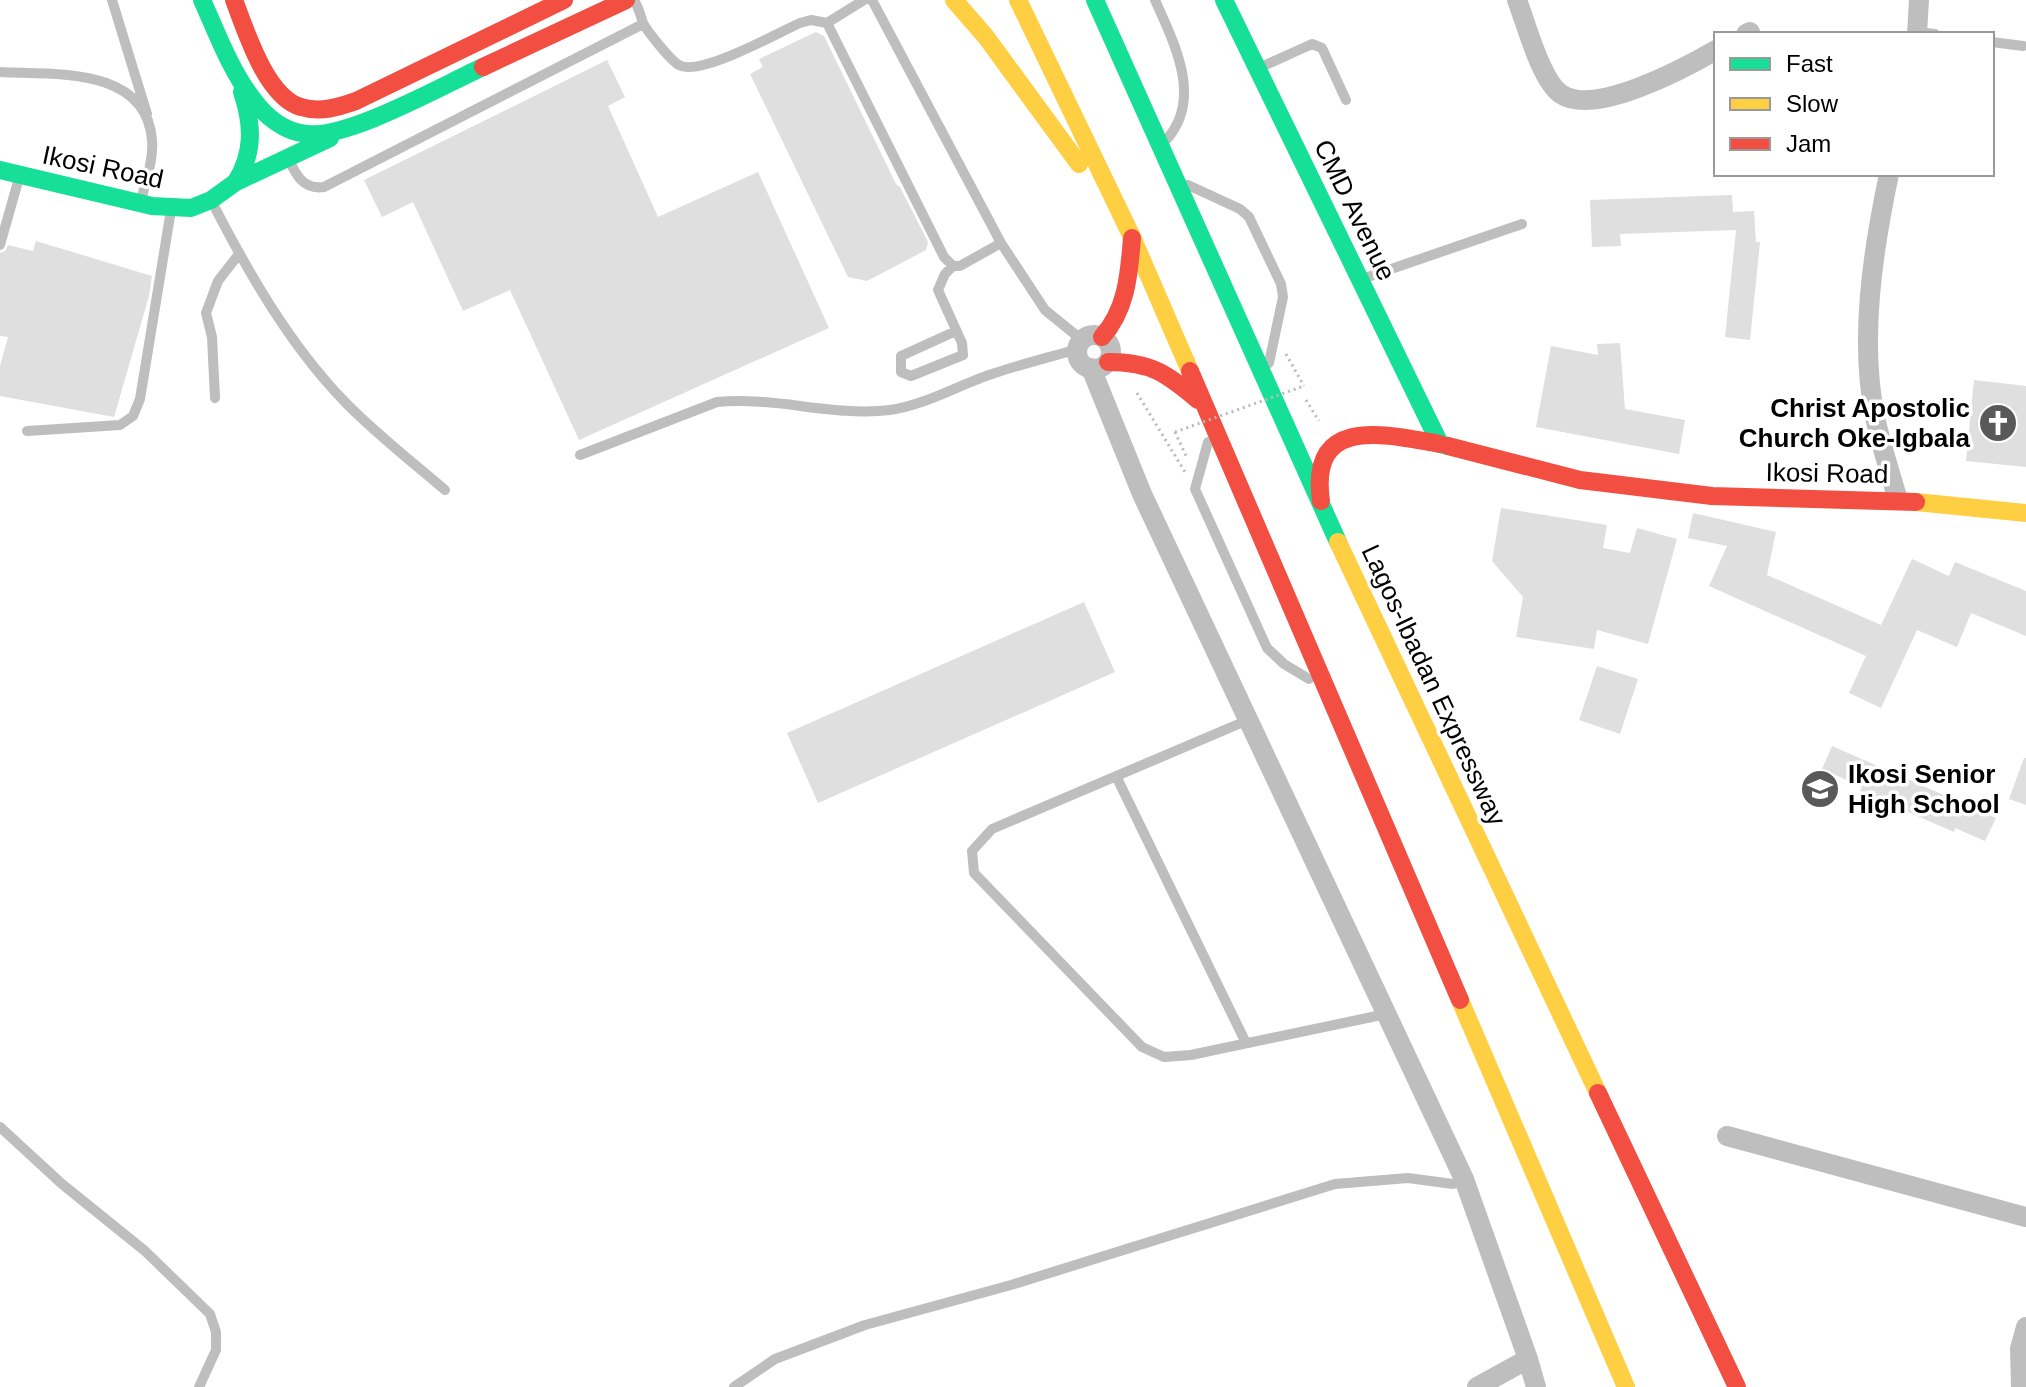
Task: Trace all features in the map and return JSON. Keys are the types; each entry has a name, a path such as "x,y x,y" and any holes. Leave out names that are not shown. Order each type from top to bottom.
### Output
{"main road":[{"path":"202,0 237,76 251,117 253,136"},
{"path":"234,0 266,69 282,94 301,107 324,109 356,101 564,0"},
{"name":"Ikosi Road","path":"0,170 140,203 191,208 322,138 358,125 626,0"},
{"path":"954,0 986,37 1132,237 1128,282 1115,325 1087,342"},
{"path":"1018,0 1132,237 1626,1387"},
{"name":"Lagos-Ibadan Expressway","path":"1095,0 1321,506 1737,1387"},
{"name":"CMD Avenue","path":"1224,0 1440,444"},
{"path":"237,76 265,113 285,128 322,138 324,109"},
{"path":"236,182 245,168 253,136 265,113 282,94"},
{"path":"1099,365 1146,363 1169,376 1201,403"},
{"name":"Ikosi Road","path":"1321,506 1318,474 1323,455 1333,443 1347,437 1374,436 1440,444 1580,480 1712,496 1898,500 2026,513"}],"street":[{"path":"1517,0 1548,80 1561,94 1579,101 1627,93 1714,51"},
{"path":"1916,2 1923,32"},
{"path":"1889,176 1878,225 1867,327 1875,415 1898,500"},
{"path":"1107,340 1112,351 1099,365 1079,359 1087,342 1107,340"},
{"path":"1099,365 1142,494 1464,1179 1536,1387"},
{"path":"1727,1136 2026,1217"},
{"path":"2021,1387 2020,1349 2026,1327"},
{"path":"1477,1387 1528,1359"}],"lane":[{"path":"112,0 149,120 153,144 140,203"},
{"path":"634,0 643,24 679,65 696,67 800,23 811,20 827,23 864,0"},
{"path":"872,0 1001,243 1045,310 1087,342"},
{"path":"1155,0 1174,42 1185,94 1183,114 1176,129 1160,147"},
{"path":"827,23 944,257 953,266"},
{"path":"288,158 297,176 307,186 324,187 643,24"},
{"path":"1994,42 2023,46"},
{"path":"1257,68 1312,44 1322,48 1346,100"},
{"path":"0,72 93,77 124,89 149,120"},
{"path":"0,245 20,176"},
{"path":"1174,179 1240,209 1249,217 1281,284 1283,297 1265,380"},
{"path":"211,200 239,254 291,335 341,399 367,425 445,490"},
{"path":"27,431 120,425 133,416 140,399 172,208"},
{"path":"1360,280 1522,224"},
{"path":"956,331 901,356 901,372 911,376 963,355 964,348 938,290 945,274 953,266 966,264 1001,243"},
{"path":"215,398 212,337 206,313 218,281 239,254"},
{"path":"580,455 717,402 890,410 1087,342"},
{"path":"1212,428 1196,484 1267,648 1284,664 1324,688"},
{"path":"1248,720 992,829 972,851 974,873 1142,1047 1164,1057 1191,1055 1386,1014"},
{"path":"1116,776 1246,1043"},
{"path":"0,1127 62,1184 145,1251 210,1314 216,1332 216,1350 199,1387"},
{"path":"734,1387 775,1359 865,1325 1011,1285 1335,1184 1408,1178 1453,1184 1464,1179"}],"path":[{"path":"1196,484 1175,432 1304,386 1274,340"},
{"path":"1274,340 1320,422 1329,419"},
{"path":"1138,394 1196,484"}],"building":[{"path":"816,32 824,36 896,184 928,242 926,250 867,281 848,277 750,74 763,67 759,59"},
{"path":"607,60 625,97 608,106 658,217 758,172 829,328 579,440 510,290 463,311 413,202 382,217 364,180"},
{"path":"1732,195 1733,212 1754,211 1756,242 1760,242 1750,340 1725,337 1736,230 1620,234 1621,246 1592,247 1590,200"},
{"path":"36,241 152,276 114,417 0,396 0,366 8,337 0,336 0,253 8,245 33,251"},
{"path":"1620,343 1625,409 1685,420 1679,454 1536,427 1551,346 1598,355 1597,344"},
{"name":"Christ Apostolic Church Oke-Igbala","path":"1974,380 2026,386 2026,467 1966,461"},
{"path":"1501,508 1607,525 1603,548 1630,553 1637,528 1677,539 1648,644 1597,630 1594,649 1516,637 1523,597 1492,561"},
{"path":"1693,513 1776,532 1767,575 1881,625 1912,559 1949,576 1955,562 2026,591 2026,636 1971,613 1957,647 1917,630 1881,708 1849,693 1866,656 1709,586 1727,546 1688,538"},
{"path":"1084,602 1115,672 818,803 787,733"},
{"path":"1597,666 1638,679 1620,734 1579,720"},
{"path":"1832,746 1996,818 1985,841 1955,828 1954,832 1860,791 1862,787 1822,769"},
{"path":"2026,758 2026,805 2009,799"}],"traffic: fast":[{"path":"202,0 230,63 252,98 276,122 299,133 325,133 370,120 483,67"},
{"path":"1095,0 1338,542"},
{"path":"1224,0 1440,444 1448,446"},
{"path":"236,182 246,160 250,138 242,92"},
{"path":"0,170 152,206 191,208 211,200 236,182 330,138"}],"traffic: slow":[{"path":"954,0 986,37 1079,164"},
{"path":"1018,0 1132,237 1190,371"},
{"path":"1916,502 2026,513"},
{"path":"1338,542 1598,1093"},
{"path":"1460,1000 1626,1387"}],"traffic: jam":[{"path":"234,0 251,45 277,90 289,101 315,109 356,101 564,0"},
{"path":"483,67 626,0"},
{"path":"1102,337 1122,303 1132,238"},
{"path":"1108,362 1136,364 1157,371 1198,400"},
{"path":"1190,371 1460,1000"},
{"path":"1321,501 1320,473 1327,454 1339,443 1355,436 1375,435 1440,444"},
{"path":"1448,446 1580,480 1712,496 1916,502"},
{"path":"1598,1093 1737,1387"}],"place":[{"name":"Christ Apostolic Church Oke-Igbala","path":"1998,423"},
{"name":"Ikosi Senior High School","path":"1820,789"}]}
